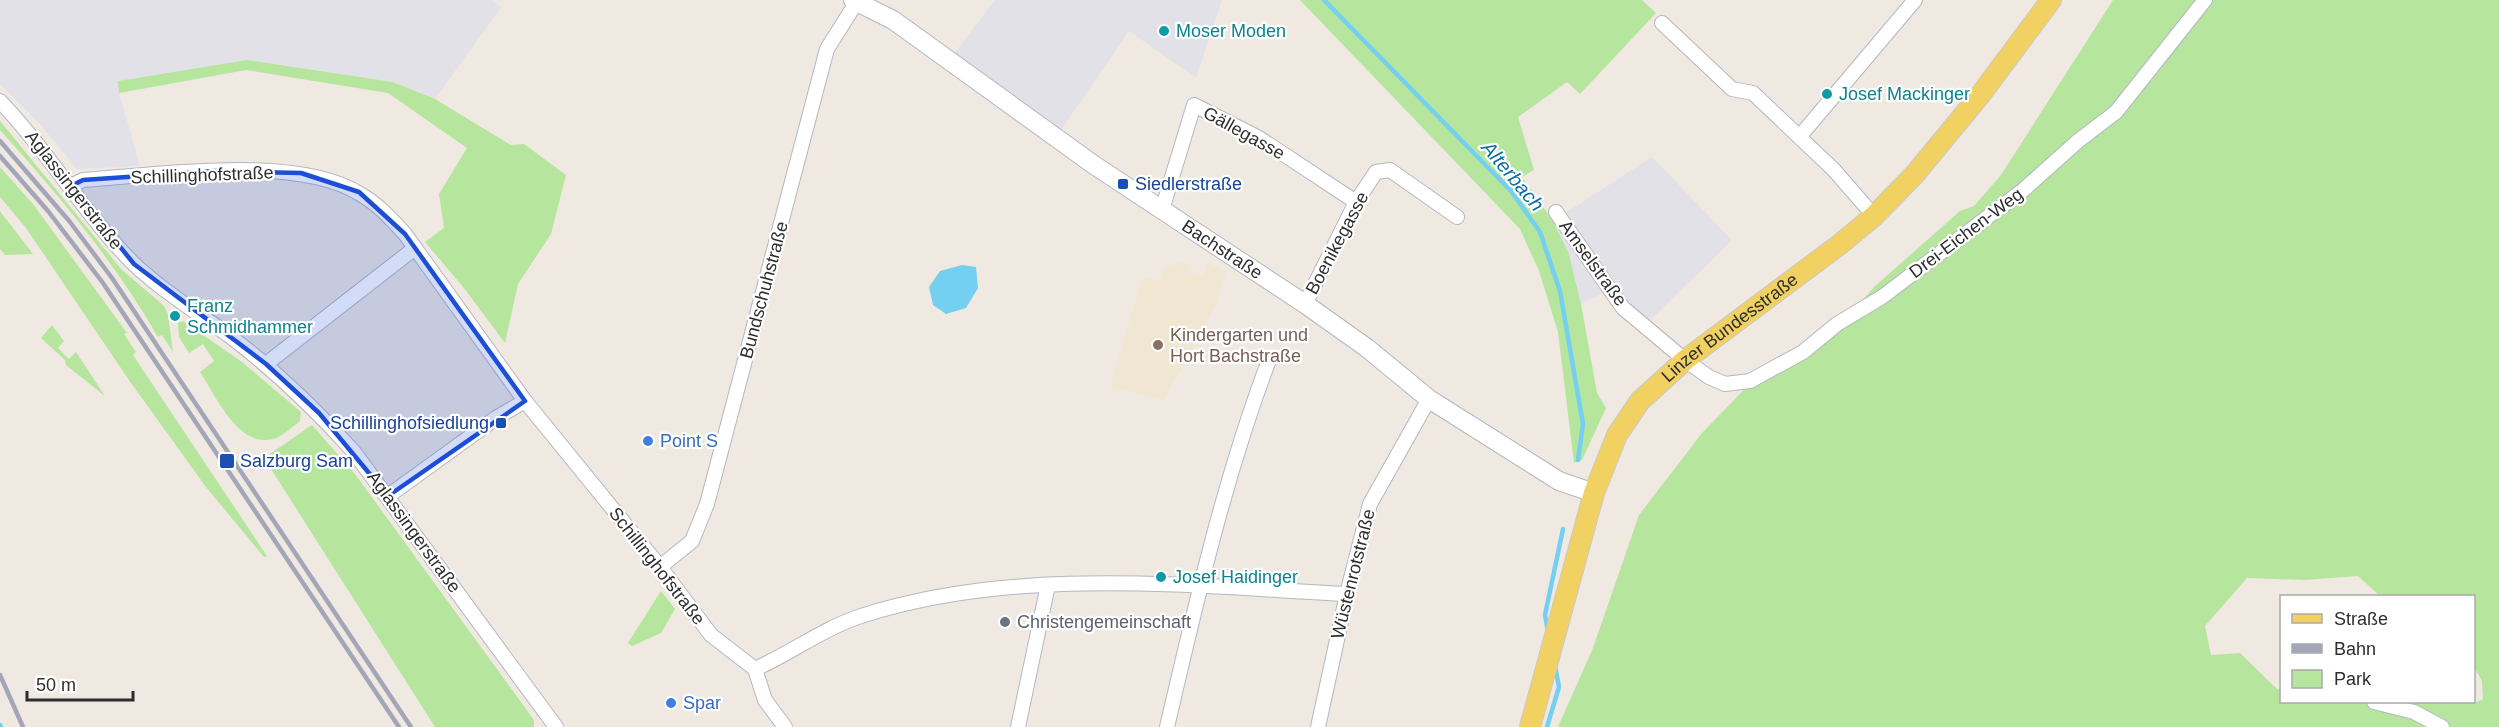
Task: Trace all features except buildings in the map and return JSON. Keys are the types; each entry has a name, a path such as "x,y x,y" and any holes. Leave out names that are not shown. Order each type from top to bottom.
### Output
{"main road":[{"name":"Linzer Bundesstraße","path":"1530,727 1594,493 1617,435 1634,409 1684,360 1822,259 1874,216 1915,174 1981,94 2051,0"}],"street":[{"name":"Drei-Eichen-Weg","path":"1684,360 1725,384 1750,381 1803,352 1837,324 1882,297 2022,191 2078,141 2116,112 2205,0"},
{"name":"Bachstraße","path":"855,1 893,20 1072,149 1305,304 1367,348 1429,399 1559,481 1594,493"},
{"name":"Bundschuhstraße","path":"660,567 692,541 707,504 827,49 855,1"},
{"path":"1800,136 1907,3"},
{"path":"1662,23 1732,89 1753,93 1834,170 1874,216"},
{"name":"Aglassingerstraße","path":"0,101 22,124 103,230 134,264 182,304 266,364 319,413 354,452 556,727"},
{"name":"Gällegasse","path":"1162,210 1194,105 1259,138 1356,202"},
{"name":"Boenikegasse","path":"1305,304 1356,202 1376,172 1390,170 1457,217"},
{"name":"Schillinghofstraße","path":"71,186 83,180 215,171 310,175 359,192 384,211 415,248 525,401 660,567 711,635 755,669"},
{"name":"Amselstraße","path":"1556,212 1623,308 1684,360"},
{"path":"266,364 415,248"},
{"path":"1167,727 1199,587 1245,425 1269,360"},
{"name":"Wüstenrotstraße","path":"1318,727 1347,594 1370,504 1429,399"},
{"path":"388,496 496,418 525,401"},
{"path":"1018,727 1048,585"},
{"path":"785,727 765,700 755,669 860,616 925,599 998,588 1048,585 1199,587 1347,594"},
{"path":"2378,703 2414,712 2442,727"}],"highlighted area":[{"path":"215,171 301,173 359,192 405,234 525,401 388,496 319,413 266,364 134,264 71,186 83,180"}],"shaded area":[{"path":"0,0 491,0 501,7 435,99 393,82 247,60 119,81 119,93 140,166 77,169 38,122 0,84"},
{"path":"995,0 1222,0 1196,78 1129,31 1061,130 953,55"},
{"path":"1652,157 1732,240 1640,330 1602,293 1581,304 1569,254 1553,221"},
{"name":"Kindergarten und Hort Bachstraße","path":"1177,262 1189,265 1187,272 1203,277 1208,263 1226,271 1216,304 1163,401 1110,386 1143,277 1160,281 1165,265 1175,268"}],"green space":[{"path":"1300,0 1642,0 1656,13 1580,94 1567,82 1518,117 1534,170 1522,177 1553,221 1569,254 1581,304 1597,393 1606,408 1582,460 1574,463 1558,332 1539,271 1520,229"},
{"path":"2113,0 2499,0 2499,727 1558,727 1593,648 1639,515 1702,433 1765,368 1849,316 1874,287 1960,211 1974,206 2001,175"},
{"path":"247,60 393,82 435,99 511,145 524,144 566,175 551,234 518,284 505,343 464,288 425,242 444,228 439,194 467,148 388,93 246,70 119,93 118,81"},
{"path":"0,121 121,269 164,306 168,314 173,352 162,335 158,337 123,282 85,229 0,130"},
{"path":"0,167 33,204 127,333 124,334 136,352 133,355 267,556 264,557 206,487 131,383 26,228 0,197"},
{"path":"0,211 33,254 5,255 0,249"},
{"path":"183,321 242,362 301,412 300,421 273,439 260,440 249,436 239,428 229,418 200,372 214,361 203,344 189,353 179,337 178,323"},
{"path":"52,325 64,341 58,348 69,359 76,352 105,396 66,365 65,360 41,338"},
{"path":"312,425 355,474 534,720 534,727 435,727 264,458"},
{"path":"661,591 675,609 661,633 632,646 628,643"}],"water":[{"path":"962,265 976,267 978,288 966,308 946,314 933,305 929,287 940,271"}],"waterway":[{"name":"Alterbach","path":"1324,0 1511,191 1540,232 1560,291 1583,424 1578,460"},
{"name":"Alterbach","path":"1548,631 1545,615 1563,529"},
{"name":"Alterbach","path":"1547,727 1559,687 1555,666"}],"railway":[{"path":"0,141 70,222 112,278 411,727"},
{"path":"0,156 48,211 103,283 399,727"},
{"path":"0,675 23,727"}],"place":[{"name":"Moser Moden","path":"1164,31"},
{"name":"Josef Mackinger","path":"1827,94"},
{"name":"Siedlerstraße","path":"1123,184"},
{"name":"Franz Schmidhammer","path":"175,316"},
{"name":"Kindergarten und Hort Bachstraße","path":"1158,345"},
{"name":"Schillinghofsiedlung","path":"501,423"},
{"name":"Point S","path":"648,441"},
{"name":"Salzburg Sam","path":"227,461"},
{"name":"Josef Haidinger","path":"1161,577"},
{"name":"Christengemeinschaft","path":"1005,622"},
{"name":"Spar","path":"671,703"}]}
